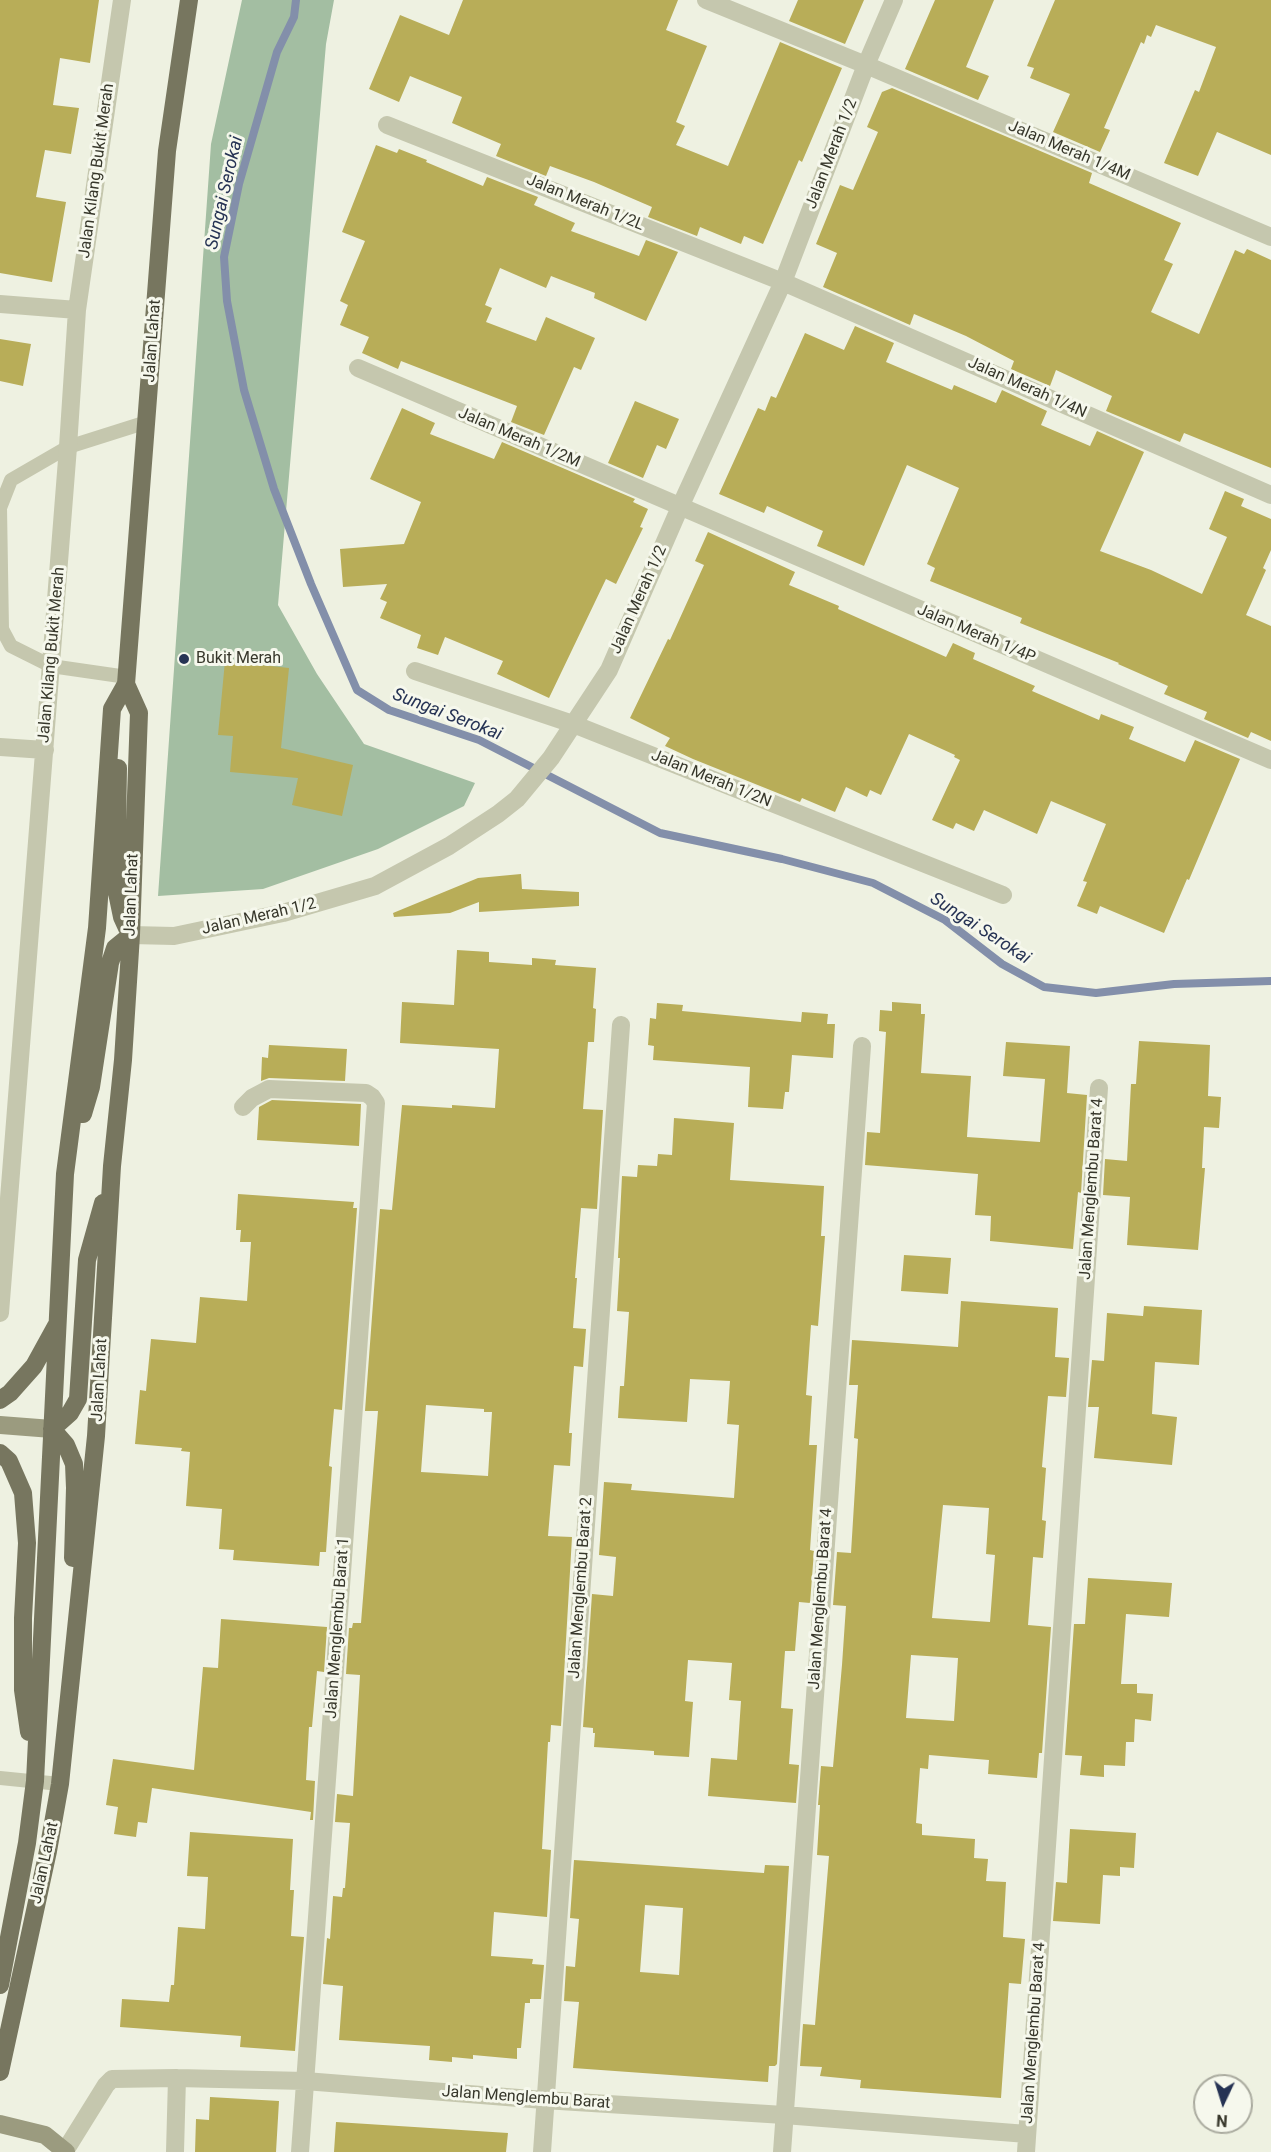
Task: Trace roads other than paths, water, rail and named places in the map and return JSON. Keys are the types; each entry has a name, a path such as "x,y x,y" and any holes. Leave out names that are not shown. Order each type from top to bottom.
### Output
{"main road":[{"name":"Jalan Lahat","path":"0,1984 27,1843 35,1781 65,1174 96,928 112,709 127,680 167,151 189,0"},
{"name":"Jalan Lahat","path":"0,2072 8,1993 48,1851 60,1784 96,1436 112,1166 123,1060 131,935 139,713 127,680"},
{"path":"65,1174 91,1087 110,963 115,948 131,935 122,917 116,888 118,749 112,709"},
{"path":"52,1429 70,1413 78,1399 87,1260 112,1166"},
{"path":"0,1400 10,1393 34,1366 58,1323"},
{"path":"0,1425 52,1429 66,1445 74,1464 67,1716"},
{"path":"0,1453 9,1461 23,1493 27,1543 23,1618 24,1690 35,1781"},
{"path":"0,2124 45,2135 65,2152"}],"street":[{"name":"Jalan Kilang Bukit Merah","path":"0,1312 45,750 77,310 122,0"},
{"name":"Jalan Merah 1/4M","path":"706,0 866,65 1271,237"},
{"name":"Jalan Merah 1/2","path":"131,935 174,936 283,913 375,886 449,846 498,814 517,799 551,758 609,670 680,507 783,282 866,65 894,0"},
{"name":"Jalan Merah 1/2L","path":"387,125 783,282"},
{"name":"Jalan Merah 1/4N","path":"783,282 1271,495"},
{"path":"0,304 77,310"},
{"name":"Jalan Merah 1/2M","path":"358,368 680,507"},
{"name":"Jalan Merah 1/4P","path":"680,507 1271,760"},
{"name":"Jalan Merah 1/2N","path":"415,671 573,724 1003,896"},
{"path":"0,747 45,750"},
{"name":"Jalan Menglembu Barat 2","path":"542,2152 621,1025"},
{"name":"Jalan Menglembu Barat 4","path":"782,2152 862,1046"},
{"name":"Jalan Menglembu Barat 4","path":"1026,2143 1100,1088"},
{"name":"Jalan Menglembu Barat 1","path":"243,1107 252,1098 269,1089 366,1093 376,1104 300,2152"},
{"path":"175,2152 177,2078"},
{"name":"Jalan Menglembu Barat","path":"65,2152 112,2079 177,2078 305,2081 544,2100 784,2115 1026,2143"}],"lane":[{"path":"127,680 51,666 12,646 2,629 0,508 11,480 68,447 147,422"},
{"path":"0,1778 60,1784"}],"waterway":[{"name":"Sungai Serokai","path":"296,0 294,17 277,52 239,184 224,257 227,301 244,390 274,489 311,584 357,690 389,710 479,740 660,833 782,859 873,883 945,920 1002,964 1044,987 1096,993 1174,984 1271,981"}],"place":[{"name":"Bukit Merah","path":"184,659"}]}
